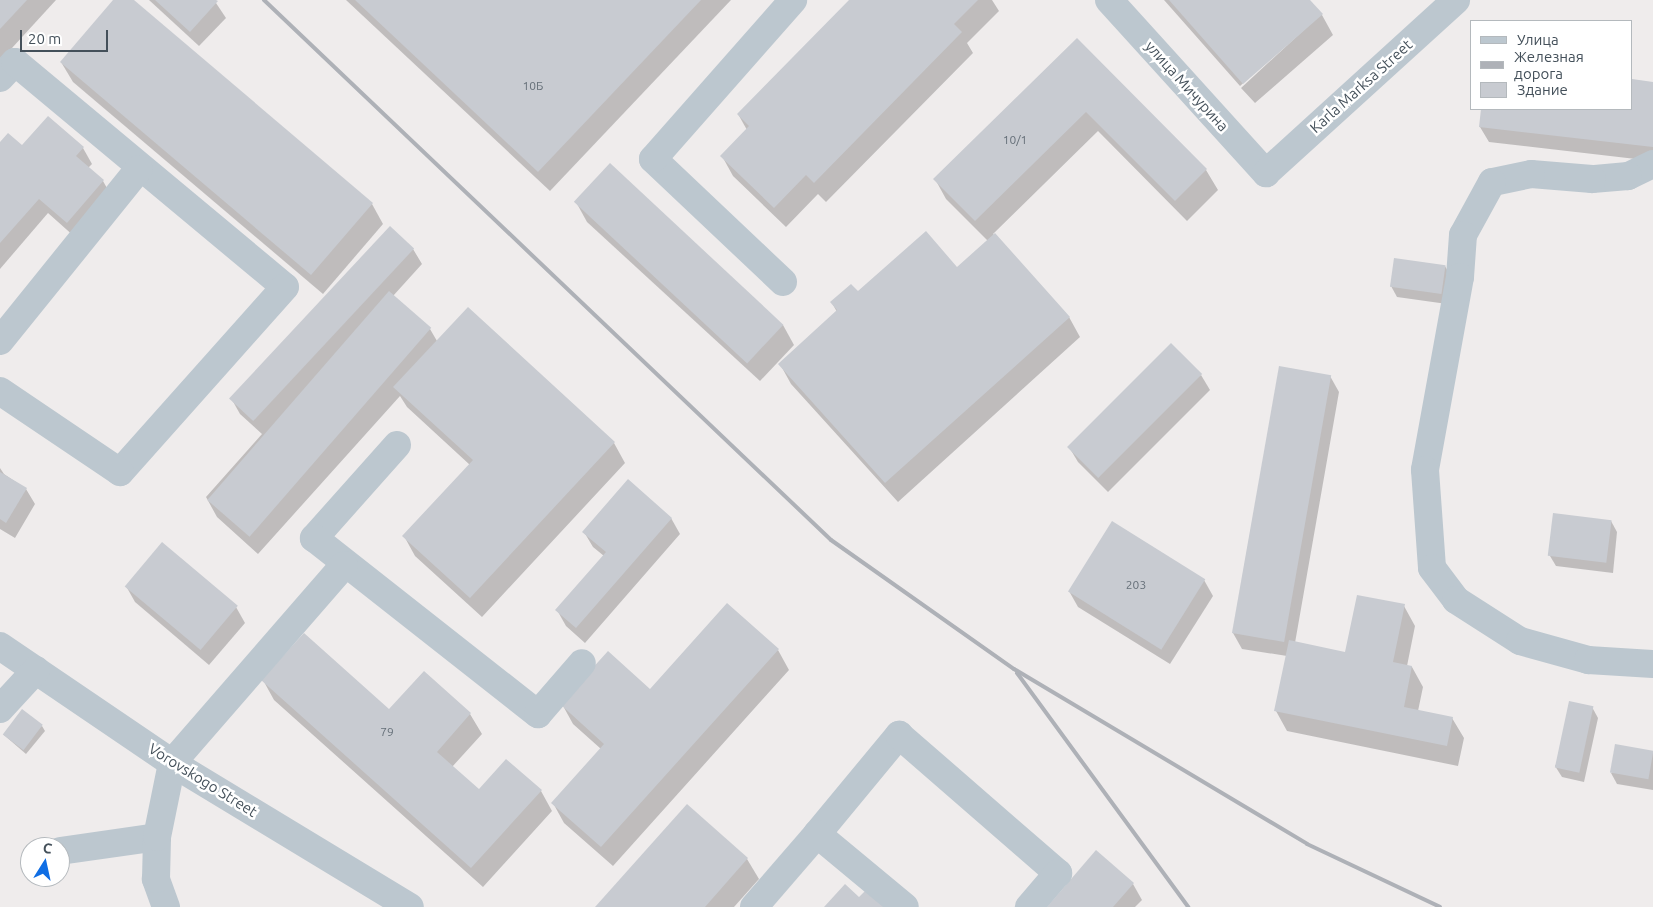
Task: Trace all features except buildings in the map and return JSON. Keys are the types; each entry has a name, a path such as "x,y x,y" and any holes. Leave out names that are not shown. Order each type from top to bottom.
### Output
{"street":[{"path":"784,282 653,159 793,0"},
{"name":"улица Мичурина","path":"1109,0 1266,173"},
{"name":"Karla Marksa Street","path":"1266,173 1456,0"},
{"path":"0,78 15,62 139,168 285,287 120,472 0,391"},
{"path":"1653,164 1628,176 1592,179 1531,174 1492,182 1463,235 1460,277 1425,470 1432,568 1456,600 1520,641 1588,660 1653,664"},
{"path":"0,341 139,168"},
{"path":"397,445 314,538 344,565 538,714 582,663"},
{"path":"166,907 156,879 157,837 172,763 344,565"},
{"name":"Vorovskogo Street","path":"0,646 172,763 410,907"},
{"path":"0,709 36,670"},
{"path":"754,907 899,734 1058,873 1029,907"},
{"path":"817,834 905,907"},
{"path":"70,850 157,837"}],"railway":[{"path":"264,0 831,540 1014,669 1307,844 1440,907"},
{"path":"1017,673 1188,907"}]}
